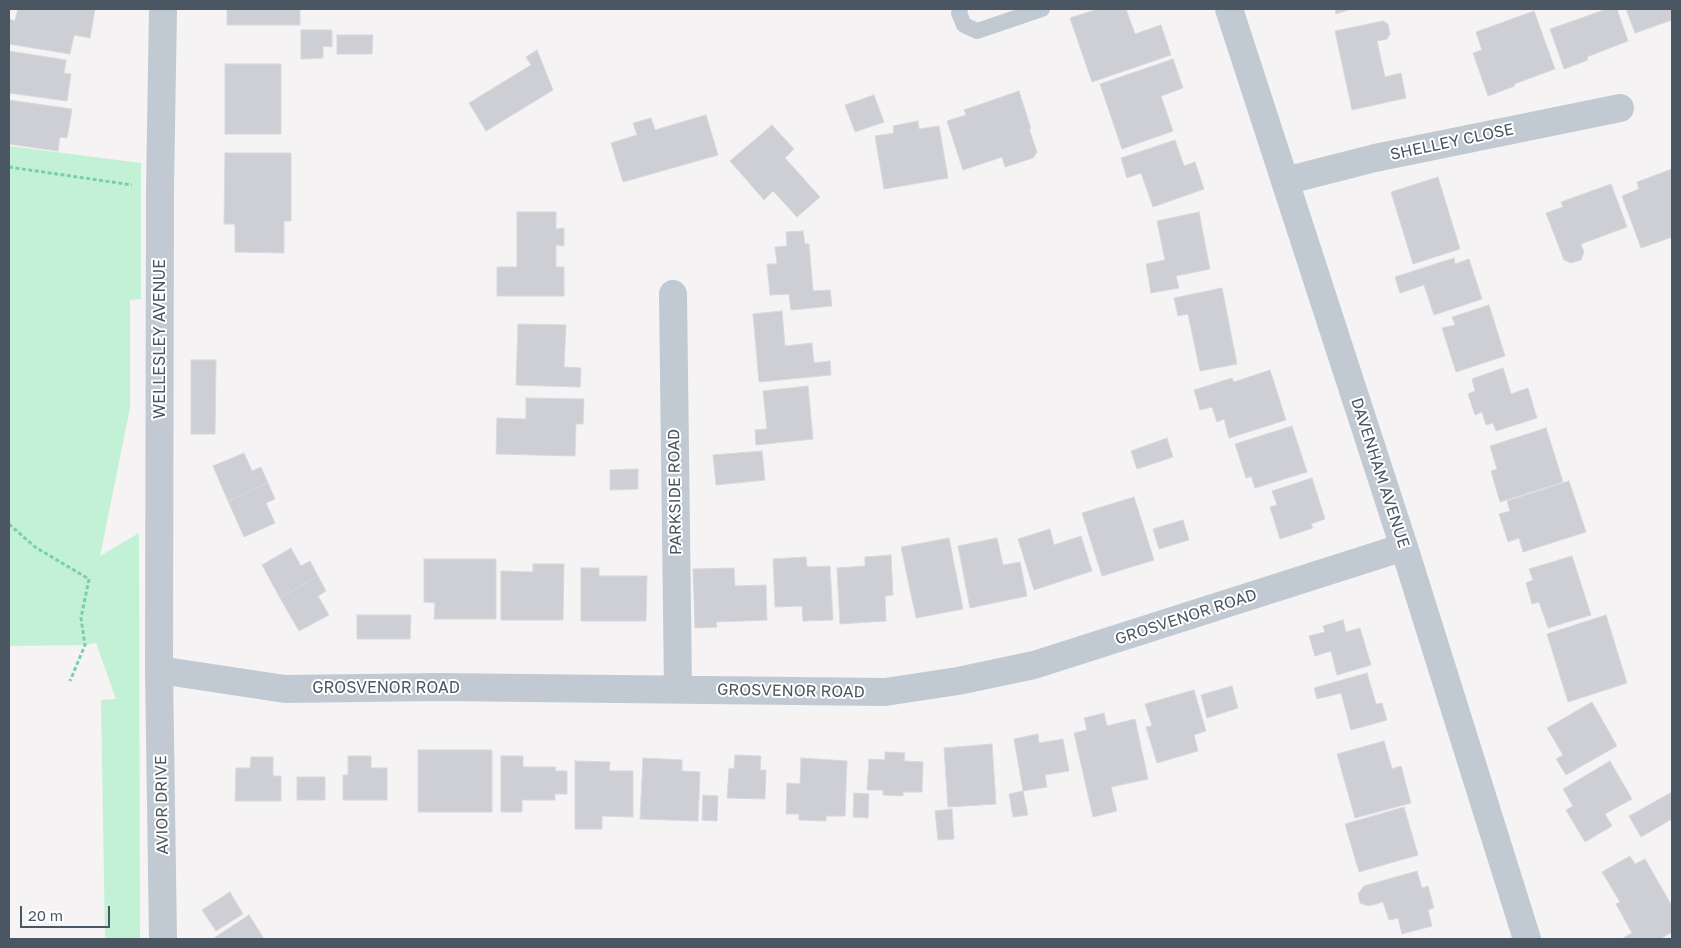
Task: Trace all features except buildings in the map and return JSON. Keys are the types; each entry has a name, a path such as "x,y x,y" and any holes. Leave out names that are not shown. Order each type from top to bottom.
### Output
{"street":[{"name":"WELLESLEY AVENUE","path":"160,670 160,189 163,9"},
{"name":"DAVENHAM AVENUE","path":"1229,9 1404,548 1527,939"},
{"name":"SHELLEY CLOSE","path":"1285,181 1375,158 1620,108"},
{"name":"PARKSIDE ROAD","path":"672,294 678,689"},
{"name":"GROSVENOR ROAD","path":"160,670 285,688 449,687 885,692 958,681 1034,665 1404,548"},
{"name":"AVIOR DRIVE","path":"160,670 163,939"}],"lane":[{"path":"960,9 959,12 964,25 977,31 1042,9"}],"path":[{"path":"9,167 160,189"},
{"path":"9,524 35,547 90,578 81,618 85,645 70,681"}],"green space":[{"path":"9,146 141,163 141,299 130,300 130,408 100,556 139,533 140,939 105,939 101,700 116,699 96,643 85,645 9,646"}]}
